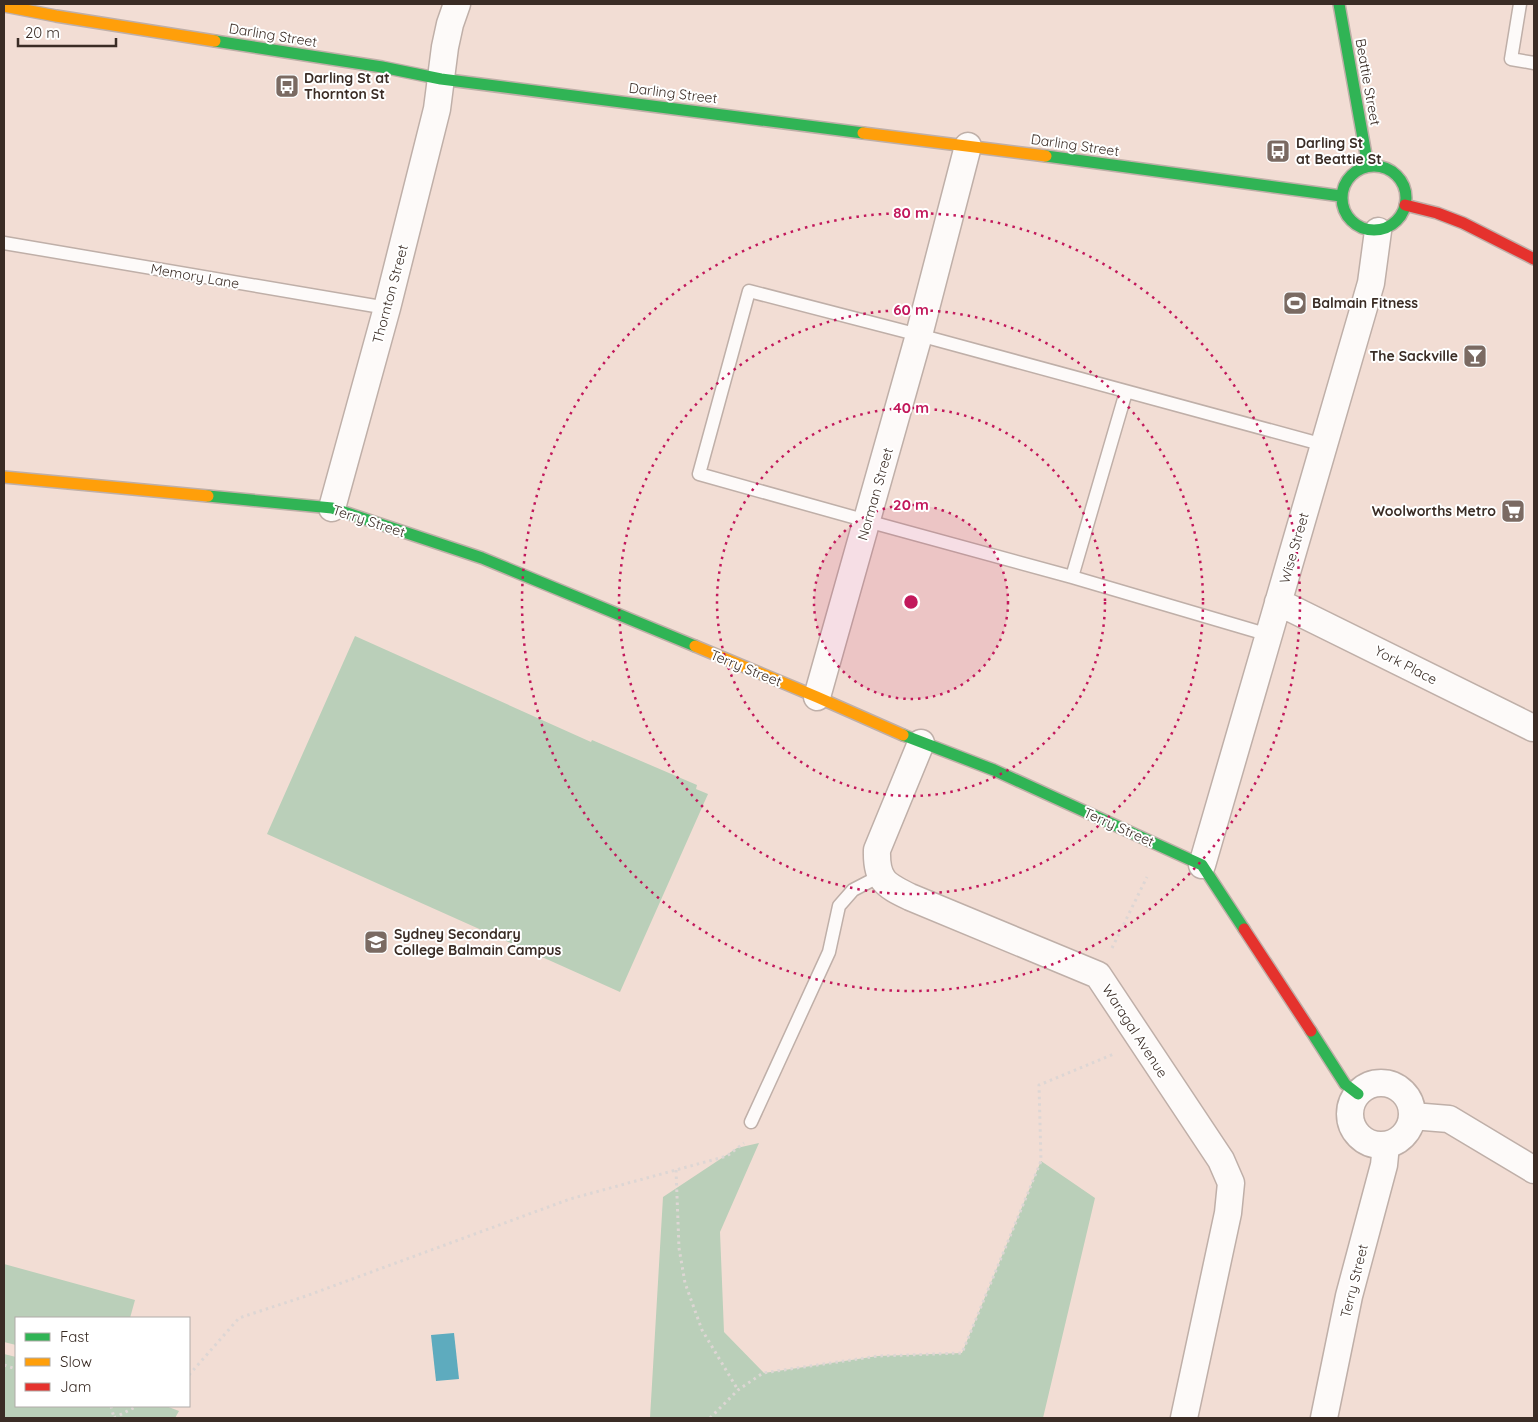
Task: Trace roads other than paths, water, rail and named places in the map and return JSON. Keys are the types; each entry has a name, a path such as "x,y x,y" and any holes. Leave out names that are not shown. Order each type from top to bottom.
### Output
{"street":[{"name":"Thornton Street","path":"332,508 387,308 437,109 450,24 457,4"},
{"name":"Beattie Street","path":"1339,4 1368,166"},
{"name":"Darling Street","path":"17,6 66,18 382,67 441,79 1342,196"},
{"name":"Norman Street","path":"817,697 919,335 968,146"},
{"path":"1368,166 1379,166 1397,176 1403,185 1406,195 1402,215 1387,228 1378,230 1368,230 1352,222 1346,214 1342,196 1344,186 1350,176 1368,166"},
{"path":"1405,205 1437,213 1462,223 1534,259"},
{"name":"Wise Street","path":"1202,864 1371,283 1378,230"},
{"name":"Terry Street","path":"4,477 332,508 482,558 817,697 922,743 994,770 1202,864"},
{"name":"York Place","path":"1278,602 1533,728"},
{"path":"880,876 877,850 922,743"},
{"path":"1202,864 1345,1084 1358,1094"},
{"name":"Waragal Avenue","path":"880,876 891,888 904,894 1098,975 1221,1160 1232,1183 1228,1213 1184,1418"},
{"path":"1383,1083 1393,1085 1408,1097 1412,1116 1410,1126 1404,1135 1396,1142 1386,1145 1375,1145 1365,1141 1357,1133 1352,1124 1350,1114 1352,1103 1358,1094 1374,1084 1383,1083"},
{"path":"1412,1116 1449,1119 1532,1164"},
{"name":"Terry Street","path":"1324,1418 1350,1296 1384,1165 1386,1145"}],"lane":[{"path":"1520,4 1511,59 1534,63"},
{"name":"Memory Lane","path":"4,243 387,308"},
{"path":"1269,634 1072,577 867,522 699,474 749,291 1324,445"},
{"path":"1072,577 1126,392"},
{"path":"751,1122 829,952 839,906 853,890 880,876"}],"water":[{"path":"454,1333 459,1379 436,1381 431,1335"}],"place":[{"name":"Darling St at Thornton St","path":"287,86"},
{"name":"Darling St at Beattie St","path":"1278,151"},
{"name":"Balmain Fitness","path":"1295,303"},
{"name":"The Sackville","path":"1475,356"},
{"name":"Woolworths Metro","path":"1513,511"},
{"name":"Sydney Secondary College Balmain Campus","path":"376,942"}]}
